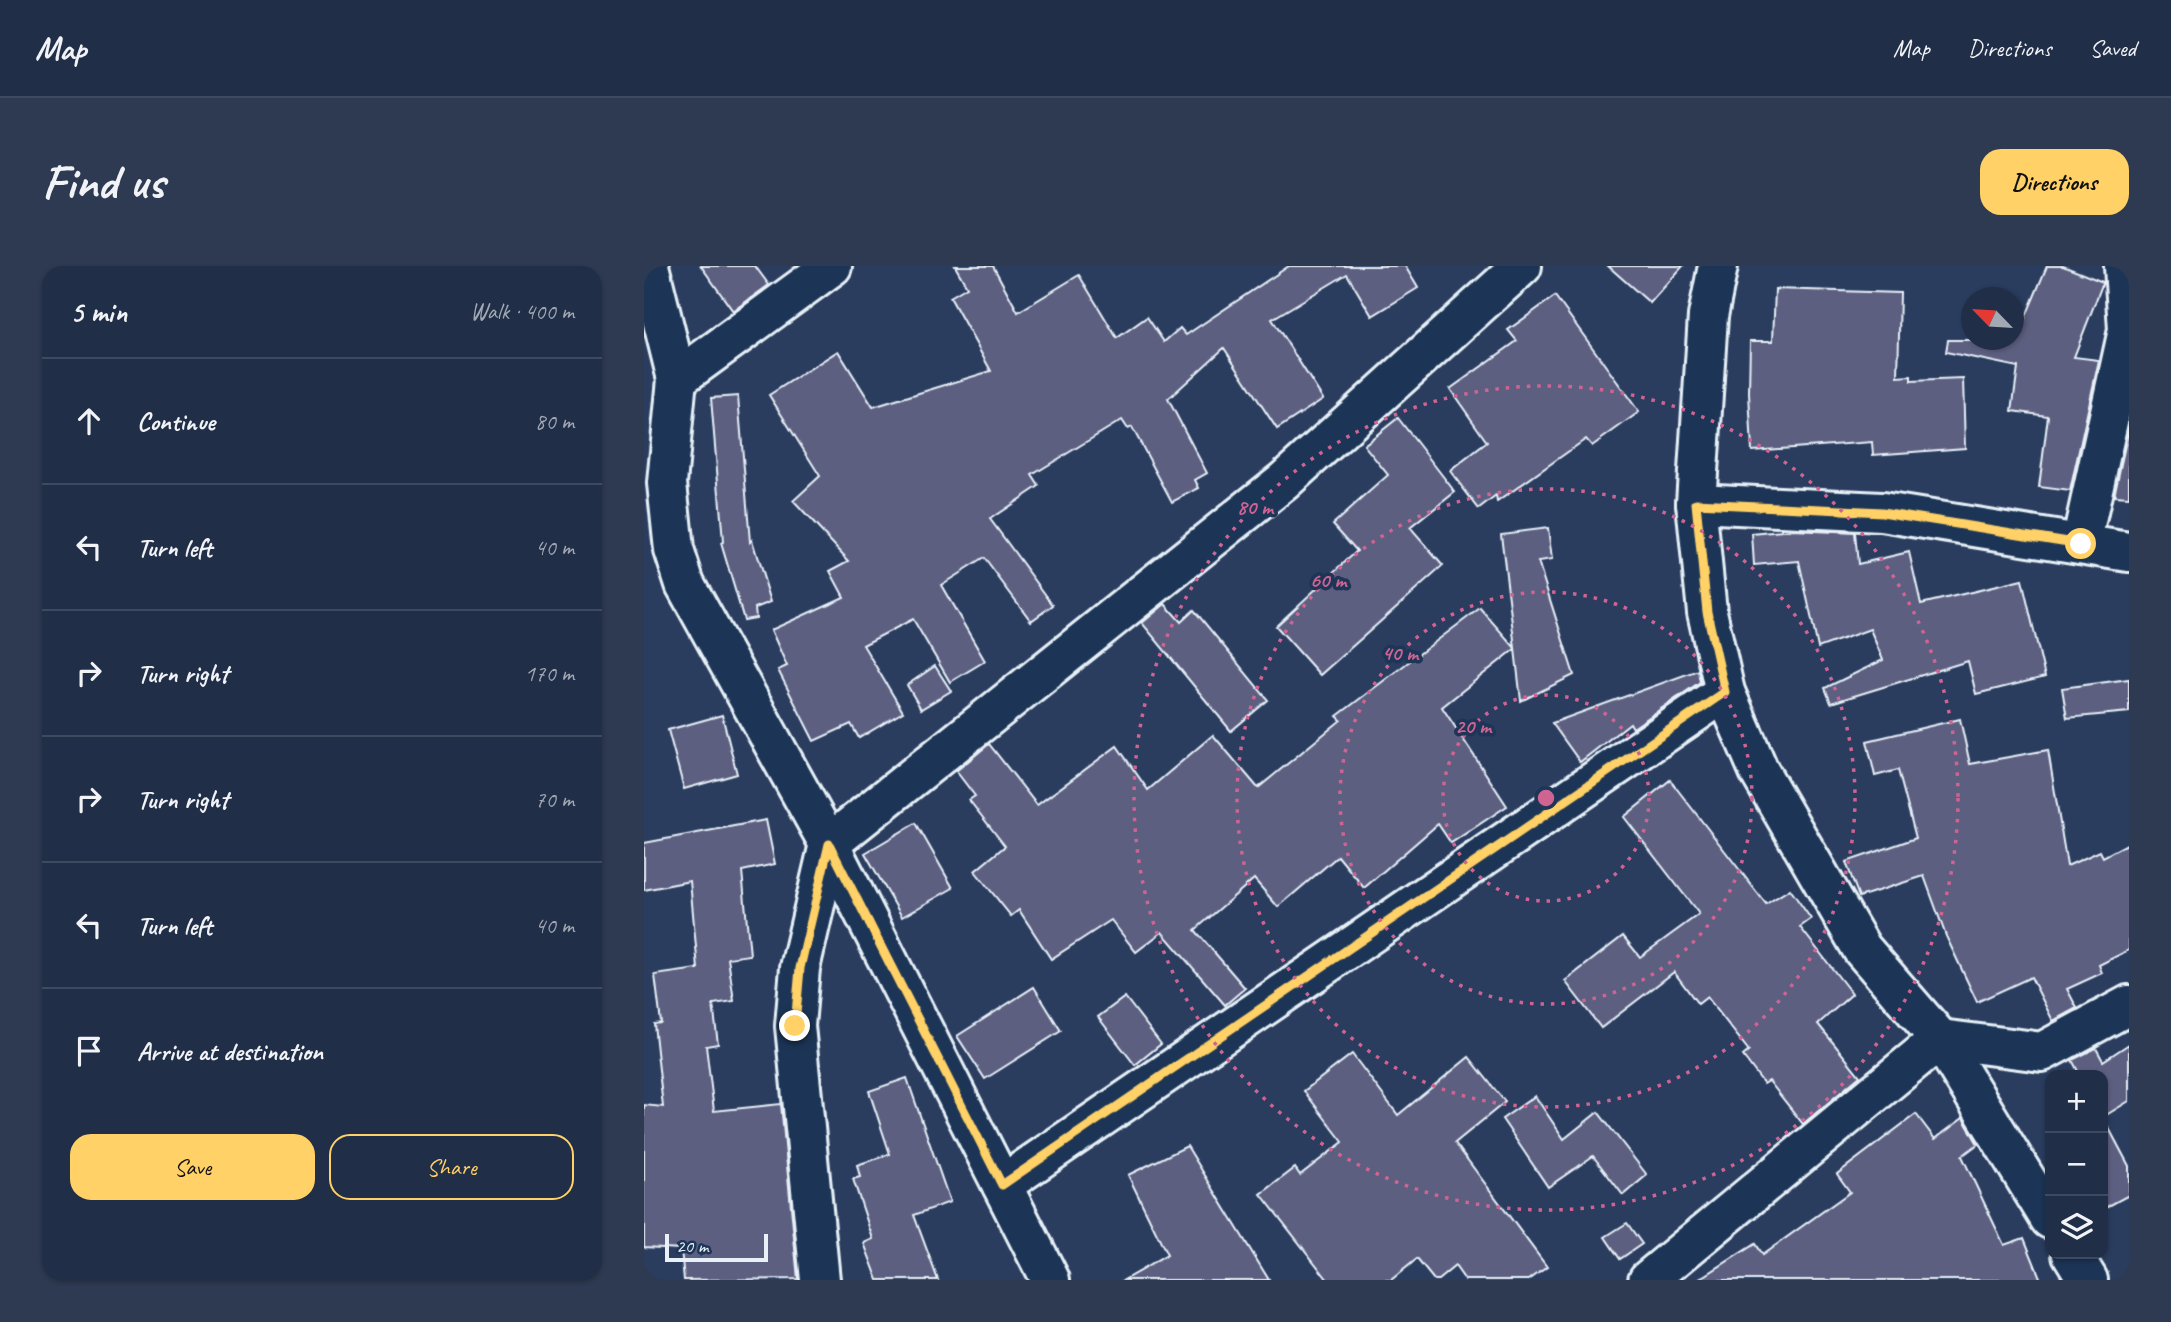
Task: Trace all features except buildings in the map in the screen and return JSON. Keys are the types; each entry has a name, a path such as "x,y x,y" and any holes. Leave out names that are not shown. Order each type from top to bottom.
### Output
{"street":[{"path":"649,266 677,379 655,489 685,584 829,844 1050,1280"},
{"path":"677,379 832,266"},
{"path":"820,1280 795,1026 800,968 829,844 1284,481 1522,266"},
{"path":"1718,266 1708,316 1696,503 1707,612 1725,692 1759,771 1862,949 1940,1039 2045,1211"},
{"path":"2081,544 2128,330 2124,266"},
{"path":"1696,503 1882,512 2129,552"},
{"path":"1002,1185 1725,692"},
{"path":"1648,1280 1940,1039 2042,1052 2129,1005"},
{"path":"2075,1259 2088,1280"}],"route":[{"path":"795,1026 800,968 829,844 1002,1185 1725,692 1707,612 1696,503 1882,512 2081,544"}]}
